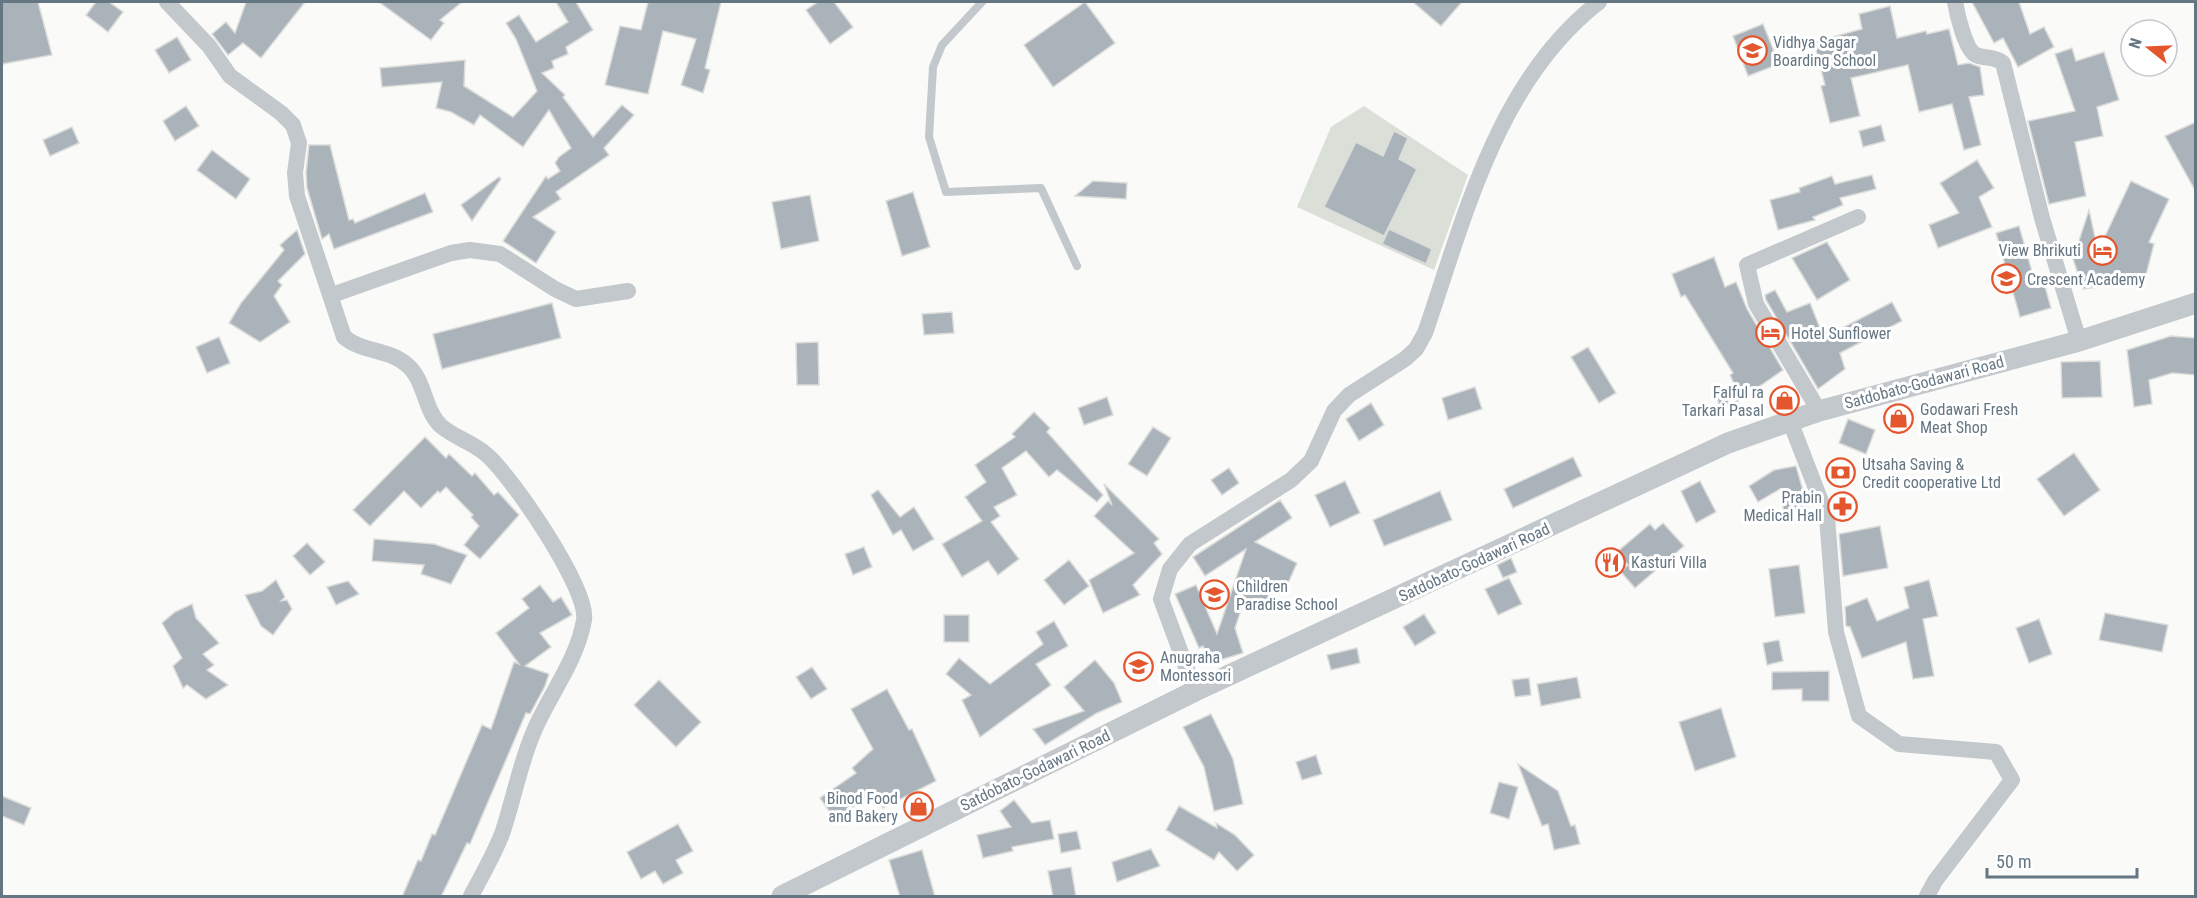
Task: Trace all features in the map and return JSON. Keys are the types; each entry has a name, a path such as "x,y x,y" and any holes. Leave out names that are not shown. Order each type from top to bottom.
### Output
{"street":[{"path":"167,2 209,46 230,76 281,113 293,125 299,142 295,173 297,196 332,295 344,337 351,343 385,352 408,365 421,383 438,423 478,447 509,479 536,517 579,592 584,607 581,632 573,655 533,732 502,833 471,897"},
{"path":"1195,691 1161,599 1170,569 1190,544 1291,480 1311,461 1334,411 1349,395 1416,349 1425,333 1472,195 1500,128 1547,54 1586,12 1599,2"},
{"path":"1955,2 1970,50 1977,55 1996,58 2003,63 2042,218 2079,341"},
{"path":"1819,411 1756,304 1747,266 1858,217"},
{"path":"332,295 451,253 470,250 500,254 555,290 576,298 628,291"},
{"name":"Satdobato-Godawari Road","path":"782,897 1195,691 1728,443 1819,411 2079,341 2196,303"},
{"path":"1790,420 1827,517 1836,632 1859,716 1899,744 1996,752 2012,780 1935,880 1927,897"}],"lane":[{"path":"982,2 942,45 932,74 929,137 946,192 1041,188 1077,266"}],"shaded area":[{"path":"1364,106 1468,175 1434,270 1297,207 1331,127"}],"building":[{"path":"2,2 38,2 52,55 2,64"},
{"path":"96,2 109,2 123,12 108,32 86,15"},
{"path":"246,2 305,2 261,58 243,43 228,55 212,34 226,22 235,33"},
{"path":"379,2 462,2 440,20 444,23 431,40"},
{"path":"556,2 576,2 593,30 566,47 568,54 552,61 554,68 542,73 565,95 563,97 593,137 622,105 634,115 604,148 609,155 556,192 561,199 533,217 556,232 536,263 503,241 546,176 548,179 560,171 555,163 571,148 549,110 523,147 480,115 474,125 451,112 436,108 442,82 382,87 380,68 465,60 464,86 513,117 537,91 516,39 506,23 519,15 536,42 568,22"},
{"path":"648,2 721,2 705,68 710,70 703,93 681,85 696,39 663,31 648,94 605,85 620,26 641,30"},
{"path":"818,2 834,2 853,27 830,44 806,10"},
{"path":"1085,2 1115,43 1053,87 1024,45"},
{"path":"1413,2 1462,2 1441,26"},
{"path":"1972,2 2019,2 2030,34 2044,27 2054,47 2018,67 2003,38 1994,43"},
{"path":"1890,6 1897,38 1926,31 1927,34 1949,29 1958,65 1969,63 1980,67 1984,95 1969,97 1981,145 1964,150 1952,104 1919,112 1908,65 1851,78 1860,116 1830,123 1821,86 1825,85 1814,42 1862,29 1859,14"},
{"name":"Vidhya Sagar Boarding School","path":"1763,24 1779,64 1748,76 1733,36"},
{"path":"177,37 191,60 169,73 155,50"},
{"path":"2072,48 2076,61 2104,52 2119,100 2097,107 2103,136 2075,142 2086,196 2049,204 2028,121 2075,111 2055,54"},
{"path":"186,106 199,126 175,141 163,121"},
{"path":"2196,122 2196,192 2165,136"},
{"path":"1881,125 1885,141 1863,147 1859,131"},
{"path":"72,127 79,143 50,156 43,140"},
{"path":"1394,131 1408,138 1399,159 1417,169 1384,236 1324,207 1356,142 1383,156"},
{"path":"309,145 330,145 349,220 353,219 355,223 425,193 433,212 334,249 329,234 322,239 307,188"},
{"path":"212,150 250,179 236,199 197,170"},
{"path":"1977,160 1994,188 1979,197 1992,227 1938,248 1929,225 1959,213 1940,183"},
{"path":"1872,175 1876,189 1840,198 1843,205 1813,217 1815,220 1778,230 1770,200 1800,192 1799,188 1832,176 1835,184"},
{"path":"499,177 501,179 472,221 461,205"},
{"path":"1093,181 1127,183 1126,199 1075,196"},
{"path":"2131,181 2169,199 2149,242 2154,244 2146,275 2119,283 2119,278 2097,280 2098,287 2083,289 2073,259 2089,210 2098,251"},
{"path":"913,192 930,247 902,256 886,201"},
{"path":"810,195 819,241 781,249 772,202"},
{"path":"2019,226 2035,282 2043,279 2051,308 2020,317 1996,233"},
{"path":"1389,229 1432,249 1426,264 1382,244"},
{"path":"297,230 305,254 278,281 282,285 274,296 290,322 260,342 229,323 241,303 284,250 280,245"},
{"path":"1827,242 1850,280 1817,300 1792,258"},
{"path":"1714,257 1725,287 1736,282 1747,309 1783,370 1737,402 1738,404 1721,410 1716,395 1736,388 1730,375 1733,373 1685,295 1681,297 1672,274"},
{"path":"1775,290 1787,312 1810,303 1822,333 1831,328 1833,333 1892,302 1902,321 1840,353 1845,369 1818,389 1766,300 1765,295"},
{"path":"552,303 561,338 442,369 433,334"},
{"path":"952,312 954,333 924,335 922,314"},
{"path":"2171,336 2196,338 2196,375 2172,373 2149,380 2152,404 2134,407 2127,350"},
{"path":"219,337 230,363 207,373 196,347"},
{"path":"818,342 819,385 797,385 796,343"},
{"path":"1588,347 1616,393 1599,403 1571,357"},
{"path":"2100,361 2102,397 2062,398 2061,362"},
{"path":"1475,387 1482,409 1448,420 1442,398"},
{"path":"1107,397 1113,415 1084,425 1078,408"},
{"path":"1371,403 1384,425 1359,441 1346,419"},
{"path":"1034,412 1050,428 1047,432 1103,495 1097,502 1057,470 1049,477 1026,451 1002,468 1017,495 994,507 1000,516 991,522 1019,559 998,575 988,561 962,577 942,544 982,521 965,497 986,482 975,465 1015,437 1012,434"},
{"path":"1848,419 1875,430 1866,454 1839,443"},
{"path":"1153,427 1171,438 1147,476 1128,464"},
{"path":"425,437 446,458 449,454 472,476 475,473 494,495 498,492 519,515 480,559 464,545 479,526 471,517 473,515 446,487 440,493 438,491 421,508 404,491 370,526 353,510"},
{"path":"2074,453 2100,490 2064,516 2037,479"},
{"path":"1573,457 1582,476 1513,508 1504,489"},
{"path":"1796,466 1808,508 1784,513 1780,489 1758,502 1749,486 1774,470"},
{"path":"1229,468 1239,483 1222,495 1211,480"},
{"path":"1345,481 1360,513 1330,527 1315,495"},
{"path":"1700,481 1716,512 1696,523 1681,491"},
{"path":"1104,484 1159,539 1154,543 1162,554 1133,585 1140,595 1103,613 1089,580 1134,553 1094,516 1108,501 1112,505"},
{"path":"878,490 900,517 914,507 934,539 913,551 901,530 893,535 871,495"},
{"path":"1440,491 1452,520 1384,546 1373,520"},
{"path":"1280,500 1292,518 1255,542 1297,563 1285,590 1274,585 1268,612 1242,607 1235,628 1243,653 1207,664 1209,659 1203,646 1199,648 1175,594 1196,585 1217,634 1246,549 1205,576 1193,557"},
{"path":"1663,523 1684,546 1635,588 1621,572 1628,565 1617,552 1650,524 1655,530"},
{"path":"1880,526 1888,568 1843,576 1839,534"},
{"path":"374,539 434,544 467,555 451,584 421,574 424,565 372,561"},
{"path":"307,543 325,562 310,575 293,556"},
{"path":"864,547 872,567 853,575 845,554"},
{"path":"1511,558 1517,572 1503,578 1497,565"},
{"path":"1069,560 1089,586 1064,605 1044,580"},
{"path":"1799,565 1805,613 1775,617 1769,569"},
{"path":"1509,578 1522,604 1498,615 1485,589"},
{"path":"276,580 285,597 281,601 287,600 292,609 273,635 261,626 245,595 262,591"},
{"path":"1929,580 1938,616 1923,619 1934,676 1913,679 1906,642 1862,658 1850,627 1846,626 1845,607 1867,598 1877,621 1909,608 1904,587"},
{"path":"348,581 359,594 336,605 327,587"},
{"path":"540,585 553,602 561,597 572,615 540,633 551,647 525,666 549,674 545,686 530,714 526,713 470,844 467,843 441,897 402,897 418,860 421,861 432,834 435,835 482,725 491,729 514,662 519,664 496,633 529,608 522,599"},
{"path":"192,604 196,618 219,643 203,654 214,665 207,670 228,685 206,699 187,685 183,688 173,666 182,658 162,623 175,612"},
{"path":"2105,613 2168,625 2162,652 2099,640"},
{"path":"1424,614 1436,633 1415,646 1403,627"},
{"path":"944,615 969,615 969,642 944,642"},
{"path":"2039,619 2052,654 2029,663 2016,628"},
{"path":"1054,621 1068,646 1036,664 1051,685 980,737 962,700 971,695 946,674 959,658 990,684 1043,644 1036,632"},
{"path":"1779,640 1783,661 1767,665 1763,643"},
{"path":"1357,648 1360,663 1331,670 1327,655"},
{"path":"1095,660 1114,683 1122,702 1097,713 1045,745 1033,729 1084,711 1064,687"},
{"path":"812,667 827,689 811,699 796,677"},
{"path":"1829,671 1829,701 1802,701 1802,689 1772,690 1772,672"},
{"path":"1577,677 1581,698 1541,706 1537,684"},
{"path":"1529,678 1531,695 1515,697 1512,680"},
{"path":"659,680 701,722 676,747 634,705"},
{"path":"887,689 909,730 912,729 936,781 883,808 873,793 835,820 820,798 856,773 852,768 873,749 851,709"},
{"path":"1721,708 1736,757 1695,771 1679,722"},
{"path":"1211,714 1233,759 1243,804 1214,811 1204,767 1183,727"},
{"path":"1316,755 1322,774 1302,780 1296,762"},
{"path":"1518,764 1558,791 1571,826 1575,825 1580,844 1554,850 1548,824 1542,826"},
{"path":"1499,782 1518,787 1509,819 1490,813"},
{"path":"2,796 31,808 24,825 2,816"},
{"path":"1014,800 1032,823 1050,820 1054,839 1012,847 1013,851 983,858 977,835 1011,827 1000,811"},
{"path":"1179,806 1217,828 1216,823 1235,835 1254,855 1237,871 1219,852 1214,860 1166,830"},
{"path":"678,824 693,851 676,860 683,873 663,884 655,871 641,879 627,852"},
{"path":"1077,831 1081,849 1061,853 1058,834"},
{"path":"1151,849 1160,866 1117,882 1112,862"},
{"path":"922,850 935,897 900,897 889,860"},
{"path":"1071,867 1076,897 1053,897 1048,871"}],"place":[{"name":"Vidhya Sagar Boarding School","path":"1752,51"},
{"name":"View Bhrikuti","path":"2102,250"},
{"name":"Crescent Academy","path":"2006,279"},
{"name":"Hotel Sunflower","path":"1770,333"},
{"name":"Falful ra Tarkari Pasal","path":"1785,401"},
{"name":"Godawari Fresh Meat Shop","path":"1899,418"},
{"name":"Utsaha Saving & Credit cooperative Ltd","path":"1841,473"},
{"name":"Prabin Medical Hall","path":"1843,506"},
{"name":"Kasturi Villa","path":"1610,562"},
{"name":"Children Paradise School","path":"1215,595"},
{"name":"Anugraha Montessori","path":"1139,666"},
{"name":"Binod Food and Bakery","path":"919,807"}]}
